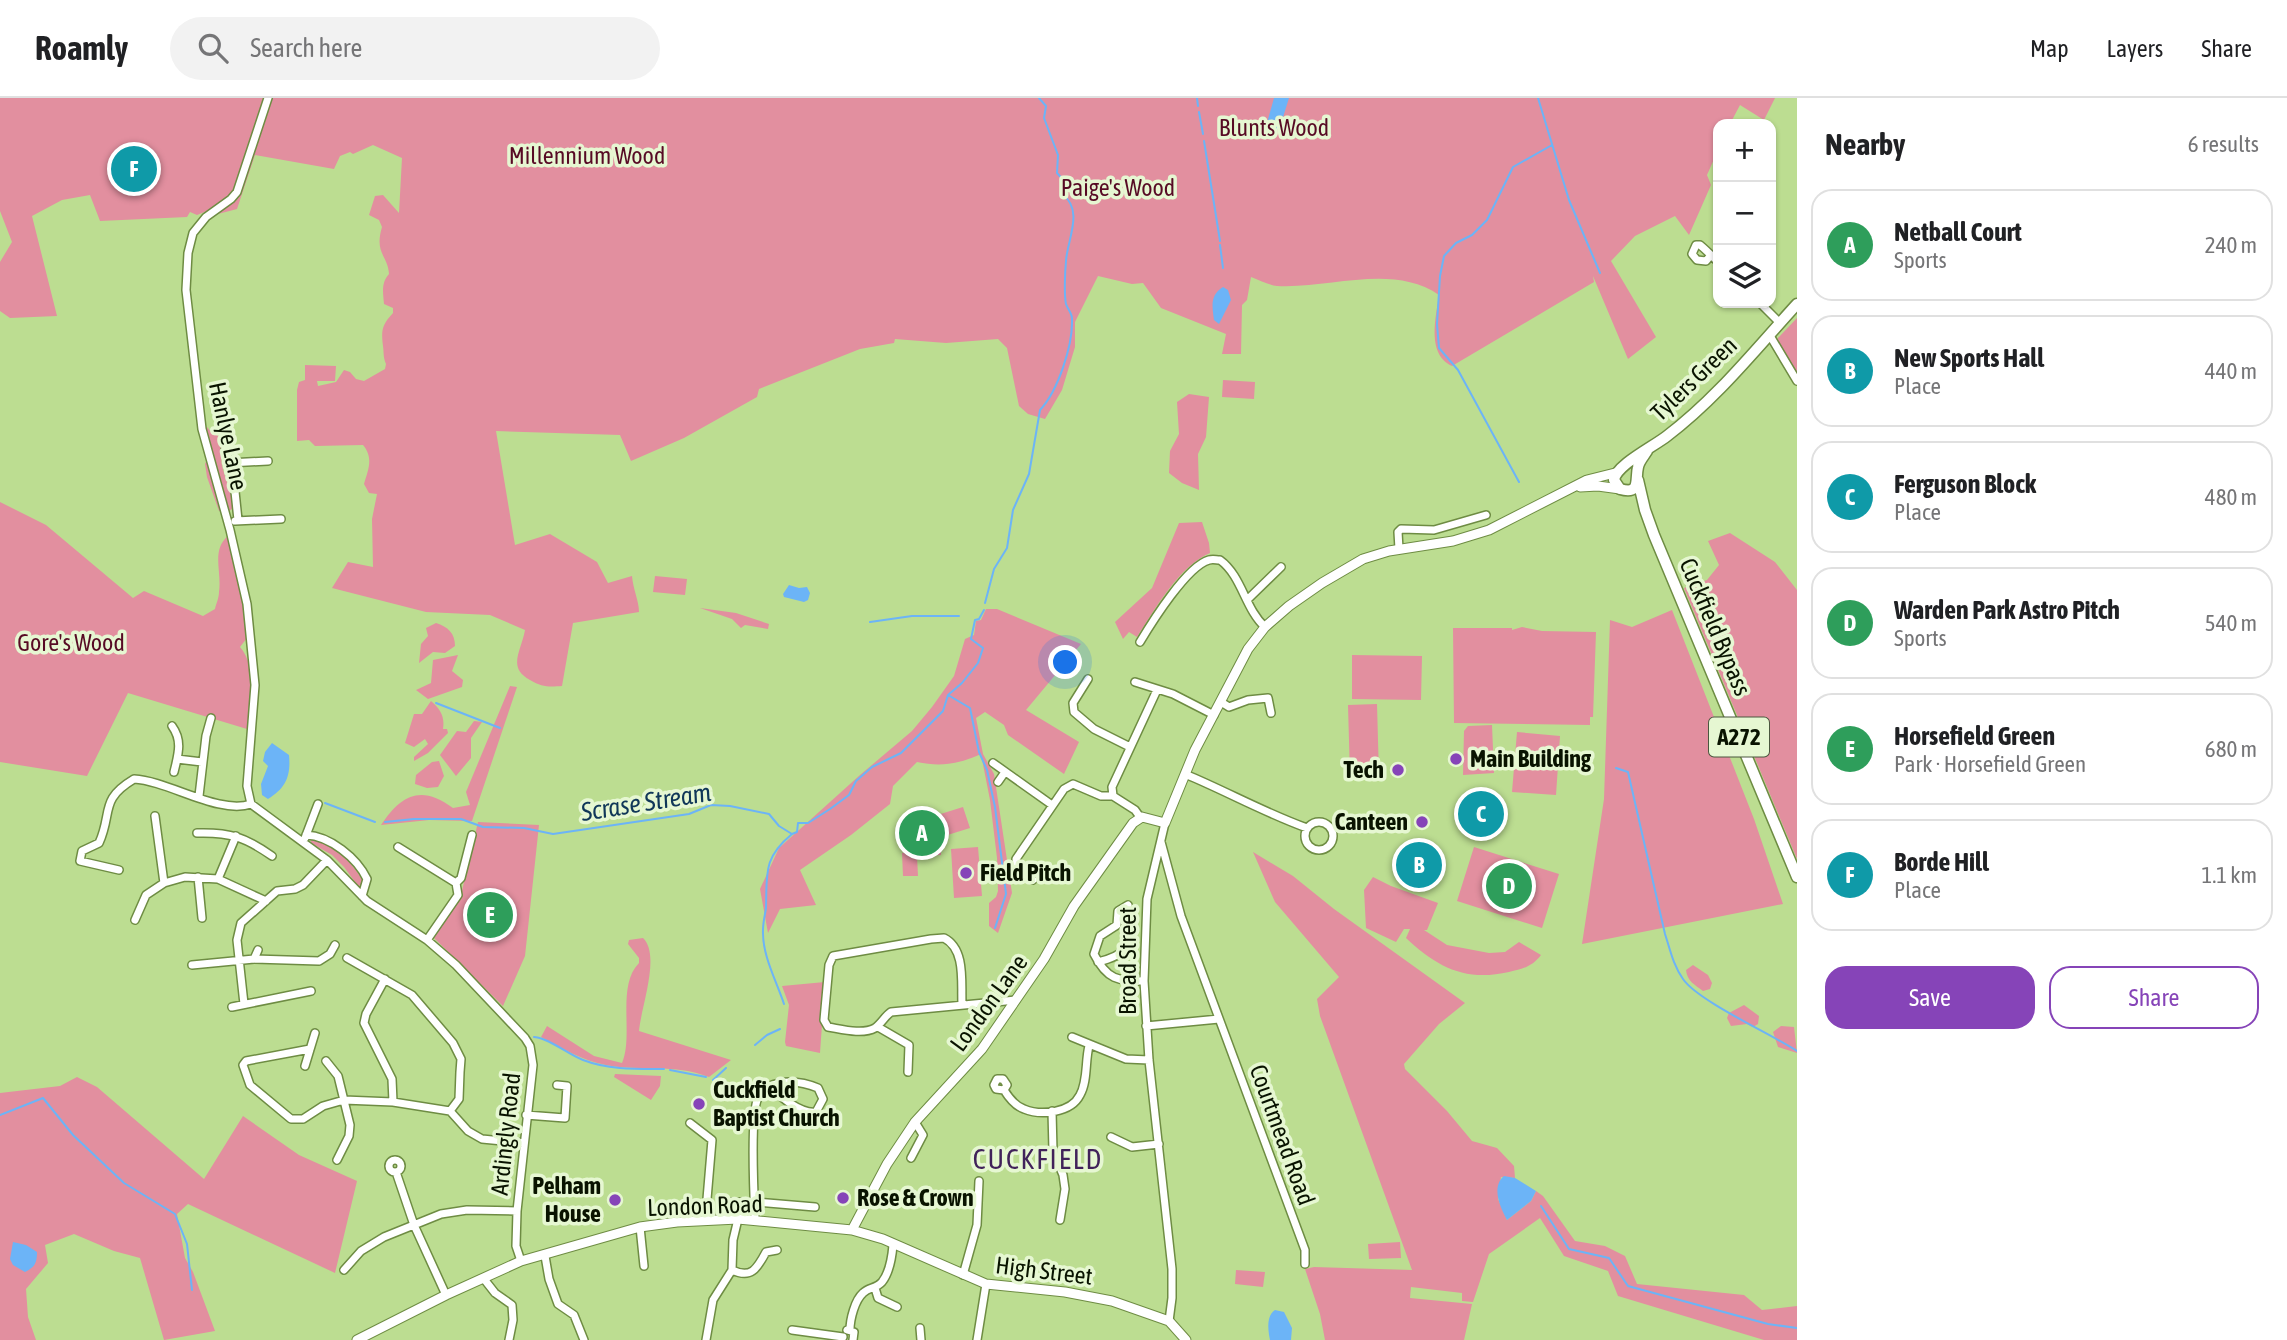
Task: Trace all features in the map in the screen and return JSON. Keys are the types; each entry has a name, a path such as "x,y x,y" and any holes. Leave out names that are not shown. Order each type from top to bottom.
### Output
{"highway":[{"name":"Tylers Green","path":"1618,470 1682,425 1716,394 1797,304"},
{"name":"Tylers Green","path":"1638,477 1639,464 1647,451"},
{"path":"1630,467 1638,477 1635,487 1622,490 1614,480 1618,470 1630,467"},
{"name":"Cuckfield Bypass","path":"1638,477 1645,510 1797,877"},
{"name":"Cuckfield Bypass","path":"1622,490 1631,494 1645,510"}],"main road":[{"name":"Tylers Green","path":"1399,549 1453,541 1503,525 1587,480 1618,470"},
{"name":"Tylers Green","path":"1575,487 1598,486 1622,490"},
{"name":"Broad Street","path":"1165,823 1214,715 1248,649 1265,627 1322,583 1363,559 1399,549"},
{"path":"1140,817 1165,823"},
{"name":"London Lane","path":"852,1230 887,1164 915,1122 964,1071 1007,1014 1044,959 1074,906 1140,817"},
{"name":"London Road","path":"357,1340 371,1337 446,1295 521,1261 640,1227 738,1219 852,1230"},
{"name":"High Street","path":"852,1230 986,1284 1093,1296 1169,1321 1186,1340"}],"street":[{"name":"Hanlye Lane","path":"251,804 247,786 255,709 254,666 247,604 228,521 202,429 187,313 188,253 198,225 232,199 237,192 268,98"},
{"path":"1765,308 1780,323"},
{"path":"1769,334 1797,381"},
{"path":"225,450 234,482 238,520"},
{"path":"229,463 268,461"},
{"path":"1399,549 1398,532 1401,529 1434,530 1486,515"},
{"path":"228,521 281,519"},
{"path":"1140,642 1168,598 1208,560 1220,560 1230,569 1256,617 1265,627"},
{"path":"1247,600 1281,567"},
{"path":"1087,679 1073,704 1074,712 1094,729 1130,747"},
{"path":"1135,682 1173,694 1214,715"},
{"path":"1114,796 1112,786 1157,690"},
{"path":"1221,702 1229,707 1248,700 1268,698 1271,713"},
{"path":"199,796 202,762 211,718"},
{"path":"172,726 180,742 174,772"},
{"path":"177,759 202,762"},
{"path":"993,763 1052,805"},
{"path":"998,782 1005,772"},
{"path":"1185,774 1307,828"},
{"path":"119,870 80,861 82,851 99,842 107,807 116,792 134,779 199,796 228,807 251,804"},
{"path":"1033,880 1017,869 1016,859 1064,789 1073,784 1101,796 1114,796 1135,810 1140,817"},
{"name":"Ardingly Road","path":"251,804 304,838 362,896 383,913 427,940 504,1014 530,1046 533,1065 517,1211 516,1246 521,1261"},
{"path":"304,838 318,804"},
{"path":"155,816 164,883"},
{"path":"1315,822 1325,822 1332,829 1332,842 1321,850 1313,848 1305,837 1307,828 1315,822"},
{"name":"Broad Street","path":"1165,823 1147,899 1144,981 1149,1060 1173,1285 1169,1321"},
{"path":"197,833 221,832 236,836 272,856"},
{"path":"304,838 315,835 333,844 360,868 367,879 362,896"},
{"path":"456,883 461,878 472,835"},
{"path":"218,879 236,836"},
{"name":"Courtmead Road","path":"1161,841 1181,916 1305,1250 1305,1264"},
{"path":"398,847 456,883 458,895 427,940"},
{"path":"244,1004 237,940 244,919 277,891 303,885 327,860"},
{"path":"198,877 202,918"},
{"path":"135,920 146,895 164,883 198,877 218,879 266,901"},
{"path":"1128,905 1118,911 1116,925 1100,936 1094,951 1098,962 1116,979 1144,981"},
{"path":"1098,962 1119,956 1123,952 1130,940 1133,920"},
{"path":"962,1004 959,954 953,943 944,938 836,954 830,965 825,1025 868,1031 878,1027 884,1016 891,1012 1016,1000"},
{"path":"192,965 254,959 319,961 330,954 335,945"},
{"path":"254,959 258,950"},
{"path":"347,958 412,995 458,1052 461,1059 459,1099 450,1111"},
{"path":"385,979 364,1023 392,1079 393,1102"},
{"path":"232,1007 311,991"},
{"path":"994,1002 1004,1008 1007,1014"},
{"path":"1146,1026 1219,1019"},
{"path":"878,1027 909,1045 908,1072"},
{"path":"304,1066 315,1033"},
{"path":"1072,1037 1126,1059 1149,1060"},
{"path":"1004,1090 1014,1103 1024,1109 1052,1111 1070,1106 1080,1096 1090,1046"},
{"path":"310,1049 246,1061 243,1065 250,1085 292,1119 303,1119 323,1106 344,1100 393,1102 450,1111 475,1136 523,1143"},
{"path":"326,1061 338,1076 350,1125 349,1136 337,1160"},
{"path":"755,1220 754,1110 759,1096 771,1087 789,1081 811,1085 820,1091 822,1104 816,1112 808,1113 771,1087"},
{"path":"527,1115 565,1118 567,1086 556,1085"},
{"path":"1052,1111 1053,1151 1063,1175 1065,1189 1060,1220"},
{"path":"911,1158 923,1135 915,1122"},
{"path":"690,1123 712,1140 707,1199 712,1220"},
{"path":"1111,1137 1132,1147 1159,1144"},
{"path":"396,1172 414,1225 446,1295"},
{"path":"963,1275 977,1225 979,1181"},
{"path":"724,1202 815,1208"},
{"path":"344,1270 361,1251 383,1237 441,1214 467,1210 517,1211"},
{"path":"706,1340 713,1300 732,1270 733,1240 738,1219"},
{"path":"640,1227 644,1266"},
{"path":"850,1330 861,1295 875,1288 886,1275 893,1245"},
{"path":"732,1270 742,1275 748,1274 757,1267 766,1252 778,1250"},
{"path":"545,1256 549,1279 558,1304 571,1311 584,1340"},
{"path":"484,1279 495,1293 512,1305 513,1320 509,1340"},
{"path":"977,1340 986,1284"},
{"path":"875,1288 878,1298 897,1307"},
{"path":"920,1328 921,1340"},
{"path":"792,1330 802,1336 844,1338 845,1331 850,1330"},
{"path":"850,1330 855,1334 853,1340"}],"green space":[{"path":"0,98 1775,98 1764,119 1740,105 1733,119 1713,119 1713,161 1707,175 1711,185 1689,235 1675,216 1635,236 1611,261 1656,337 1628,359 1593,276 1594,282 1452,366 1444,360 1436,344 1435,324 1439,295 1421,286 1381,279 1277,286 1251,277 1247,300 1242,305 1241,354 1222,354 1226,334 1161,308 1143,283 1132,284 1098,276 1075,322 1075,347 1062,390 1045,419 1028,414 1019,406 1007,348 998,339 946,343 895,339 894,343 860,349 759,389 757,397 684,438 631,461 620,435 496,431 515,545 550,534 597,562 608,583 632,576 639,612 573,623 562,686 542,685 523,675 519,670 517,658 525,630 490,615 426,612 332,588 348,562 373,567 372,519 377,494 369,493 364,484 369,459 363,445 315,446 309,440 297,441 297,390 299,382 305,380 305,365 336,366 335,381 317,381 318,386 336,382 344,370 356,379 364,381 385,369 382,332 393,308 384,304 384,284 389,274 380,249 382,227 379,220 369,215 375,196 383,195 399,213 402,158 373,145 353,154 350,152 340,156 334,169 255,155 237,209 218,214 207,211 197,215 190,212 187,217 100,221 90,195 62,200 32,216 57,316 10,318 0,311 0,262 12,242 0,211"},
{"path":"1797,318 1797,373 1777,339"},
{"path":"1223,380 1255,382 1254,399 1222,397"},
{"path":"1189,394 1209,397 1206,437 1198,454 1199,490 1182,483 1169,473 1170,451 1179,434 1177,402"},
{"path":"207,427 224,439 222,463 233,508 228,512 219,511 207,477 205,464 210,452 204,429"},
{"name":"Gore's Wood","path":"0,502 46,525 133,598 144,591 203,616 215,609 220,584 218,555 228,536 246,625 247,638 240,647 246,655 251,675 247,729 128,693 87,776 0,762"},
{"path":"1202,522 1210,553 1178,578 1137,637 1129,632 1123,639 1115,622 1152,588 1179,523"},
{"path":"1730,533 1775,562 1797,590 1797,859 1684,588 1707,580 1719,565 1708,541"},
{"path":"655,576 687,579 685,595 653,592"},
{"path":"700,608 736,613 769,624 768,629 745,625 741,628 732,619"},
{"path":"986,609 997,609 1081,644 1026,710 1079,742 1064,774 1008,735 1004,725 985,712 976,718 983,754 994,774 1012,893 998,933 989,926 989,903 998,891 997,858 981,754 950,764 917,762 893,786 890,804 800,870 816,905 780,909 768,933 760,889 779,848 912,731 954,676 965,639 974,635 976,621 981,620"},
{"path":"1672,610 1754,819 1783,904 1582,944 1604,799 1610,620 1632,627"},
{"path":"436,623 450,631 455,646 445,653 433,652 419,663 421,644 428,636 426,628"},
{"path":"1522,627 1542,631 1596,632 1593,717 1590,717 1590,725 1454,723 1453,628 1512,630"},
{"path":"458,655 452,671 463,680 462,687 428,699 416,690 431,683 433,660"},
{"path":"1352,655 1422,656 1421,700 1352,699"},
{"path":"510,686 517,687 472,821 429,820 381,825 396,806 412,796 431,796 453,808 470,805 466,792"},
{"path":"431,701 441,713 443,729 447,729 448,733 428,753 414,761 414,757 428,744 425,739 414,747 405,743 414,714 422,714"},
{"path":"1377,704 1379,776 1350,776 1348,705"},
{"path":"474,721 482,722 471,738 471,758 456,776 440,755 457,731 466,732"},
{"path":"1492,725 1494,773 1463,775 1464,731 1468,726"},
{"path":"1517,732 1560,736 1556,795 1512,792"},
{"path":"439,761 444,776 438,787 427,788 415,784 416,775 432,762"},
{"path":"963,807 970,828 909,847 902,826"},
{"path":"478,822 539,825 525,956 503,1006 433,937 460,899"},
{"path":"314,838 348,861 363,881 361,885 358,886 332,855 311,843"},
{"path":"941,845 941,855 917,856 918,876 903,876 902,853"},
{"name":"Field Pitch","path":"978,847 982,896 954,898 951,849"},
{"path":"1474,847 1559,874 1542,928 1457,901"},
{"path":"1253,852 1293,876 1334,909 1465,1003 1439,1024 1404,1064 1405,1069 1447,1111 1472,1141 1497,1148 1514,1166 1515,1178 1501,1177 1498,1199 1507,1220 1531,1201 1536,1191 1543,1196 1575,1241 1605,1246 1625,1256 1637,1284 1744,1295 1762,1310 1797,1306 1797,1340 1764,1340 1618,1296 1608,1271 1564,1256 1540,1218 1489,1254 1473,1302 1462,1301 1462,1293 1411,1287 1410,1298 1472,1304 1464,1340 1325,1340 1320,1314 1305,1269 1412,1270 1320,1016 1317,999 1339,977 1275,902"},
{"path":"1373,877 1438,903 1427,930 1424,930 1447,945 1489,953 1505,952 1519,942 1541,955 1526,967 1493,975 1453,970 1429,957 1406,938 1410,929 1404,929 1396,942 1366,928 1364,890"},
{"path":"643,938 648,946 650,969 639,1031 731,1060 709,1077 683,1070 619,1067 597,1063 541,1037 547,1026 594,1056 622,1063 626,1039 628,984 639,963 639,958 628,944 629,940"},
{"path":"1693,965 1708,975 1712,983 1710,989 1703,991 1690,980 1686,970"},
{"path":"825,982 820,1053 786,1046 789,1005 782,986"},
{"path":"1744,1005 1759,1016 1758,1024 1753,1027 1747,1024 1731,1026 1727,1018 1729,1013"},
{"path":"1781,1026 1794,1027 1797,1053 1778,1047 1773,1032"},
{"path":"615,1074 661,1076 660,1086 651,1100 614,1077"},
{"path":"77,1077 97,1087 204,1179 243,1116 299,1155 357,1181 335,1273 188,1204 177,1214 185,1258 215,1331 164,1340 140,1258 114,1251 74,1234 45,1245 48,1263 26,1289 28,1317 36,1340 0,1340 0,1093 60,1086"},
{"path":"1400,1242 1401,1258 1369,1259 1368,1244"},
{"path":"1236,1270 1265,1272 1263,1287 1235,1284"}],"water":[{"path":"1274,98 1289,98 1279,130 1265,130"},
{"path":"1223,287 1228,290 1231,300 1219,324 1214,320 1213,301"},
{"path":"789,585 807,587 810,593 808,600 804,602 784,597"},
{"path":"272,743 289,755 289,769 283,786 268,799 262,795 261,784 268,766 263,761 265,752"},
{"path":"1504,1176 1515,1178 1536,1191 1531,1201 1507,1220 1497,1191"},
{"path":"13,1242 26,1245 37,1252 35,1264 25,1272 13,1265 10,1259"},
{"path":"1275,1310 1284,1312 1292,1328 1291,1340 1270,1340 1269,1319"}],"waterway":[{"name":"Scrase Stream","path":"985,603 994,569 1007,548 1013,510 1029,474 1040,410 1058,380 1072,330 1072,317 1066,304 1065,283 1067,253 1073,226 1072,209 1063,195 1065,182 1057,173 1058,155 1044,118 1046,106 1039,98"},
{"path":"1197,98 1198,106"},
{"path":"1538,98 1569,200 1600,273"},
{"path":"1199,112 1203,134"},
{"path":"1204,141 1220,241"},
{"path":"1519,482 1458,370 1439,348 1437,324 1440,276 1444,256 1456,243 1472,235 1487,220 1513,167 1552,145"},
{"path":"1220,245 1223,268"},
{"name":"Scrase Stream","path":"385,822 461,819 483,827 524,828 553,834 689,814 711,805 769,814 779,826 792,834 797,832 798,823 808,823 849,795 856,781 872,767 901,753 943,711 948,695 978,663 983,648 971,639 975,620 979,619 984,610"},
{"path":"870,622 912,616 959,616"},
{"path":"948,695 970,708 995,807 1006,894 995,928"},
{"path":"436,703 500,728"},
{"path":"1616,768 1628,772 1665,934 1683,979 1703,997 1797,1051"},
{"name":"Scrase Stream","path":"325,803 375,822"},
{"path":"784,1004 767,958 763,927 768,867 776,851 792,834"},
{"path":"755,1045 780,1029"},
{"path":"534,1037 603,1066 664,1069"},
{"path":"713,1080 726,1068"},
{"path":"670,1070 706,1077"},
{"path":"0,1115 43,1098 73,1135 124,1183 175,1214 187,1244 192,1290"},
{"path":"1541,1206 1569,1249 1609,1258 1628,1286 1768,1324 1797,1328"}],"place":[{"name":"Borde Hill","path":"134,169"},
{"name":"Main Building","path":"1456,759"},
{"name":"Tech","path":"1398,770"},
{"name":"Ferguson Block","path":"1481,814"},
{"name":"Canteen","path":"1422,822"},
{"name":"Netball Court","path":"922,833"},
{"name":"New Sports Hall","path":"1419,865"},
{"name":"Field Pitch","path":"966,873"},
{"name":"Warden Park Astro Pitch","path":"1509,886"},
{"name":"Horsefield Green","path":"490,915"},
{"name":"Cuckfield Baptist Church","path":"699,1104"},
{"name":"Rose & Crown","path":"843,1198"},
{"name":"Pelham House","path":"615,1200"}],"district":[{"name":"CUCKFIELD","path":"1038,1159"}],"park label":[{"name":"Blunts Wood","path":"1274,128"},
{"name":"Millennium Wood","path":"587,156"},
{"name":"Paige's Wood","path":"1118,188"}]}
